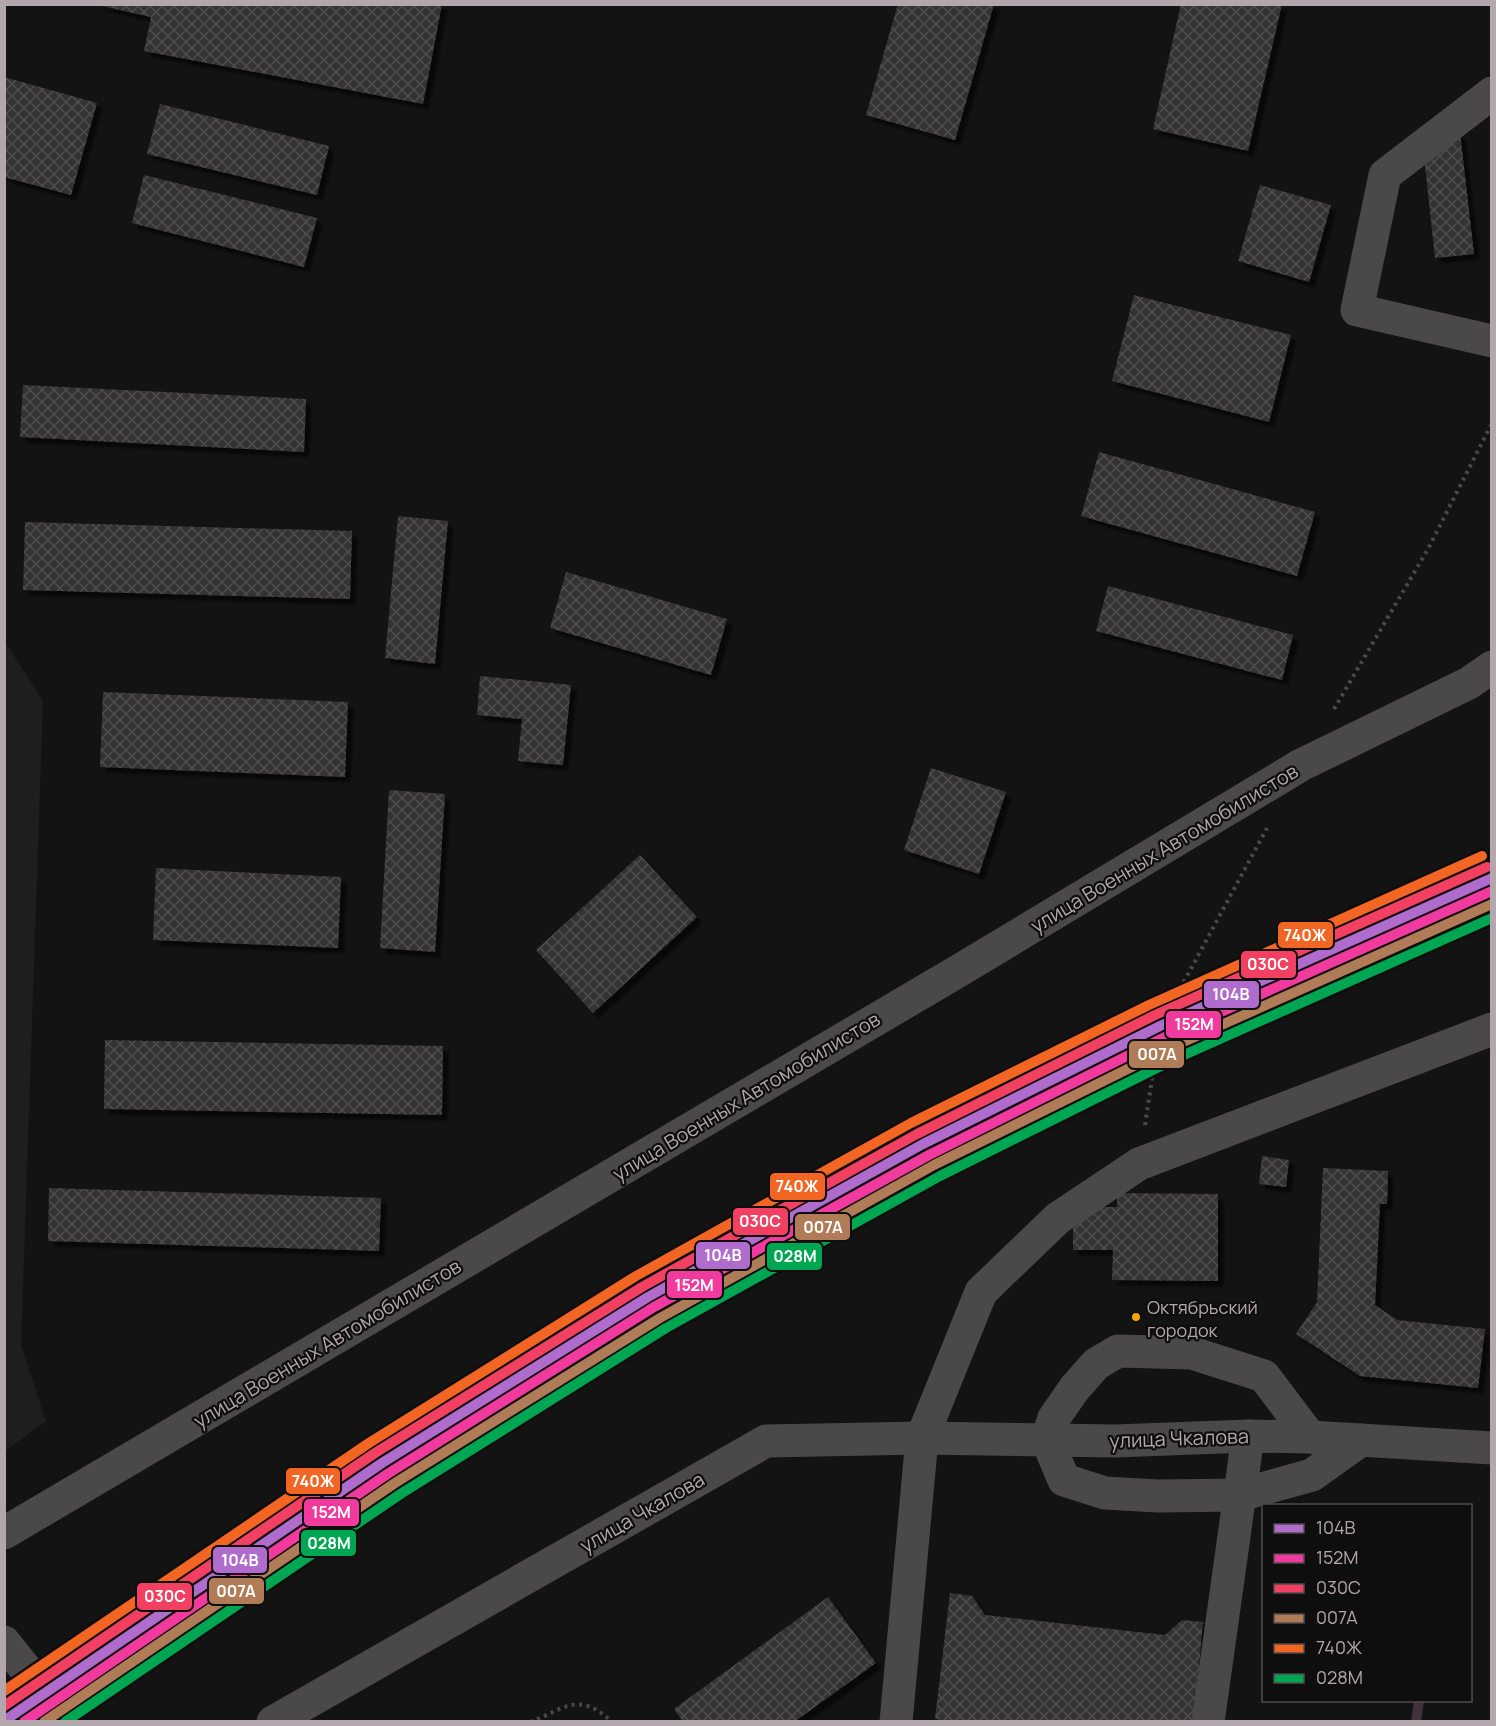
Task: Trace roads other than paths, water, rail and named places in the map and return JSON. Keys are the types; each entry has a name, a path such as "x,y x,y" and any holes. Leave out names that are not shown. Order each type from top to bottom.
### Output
{"street":[{"path":"1491,93 1385,174 1358,310 1491,341"},
{"name":"улица Военных Автомобилистов","path":"4,1533 955,973 1301,765 1469,683 1491,667"},
{"path":"896,1722 922,1438 981,1292 1058,1218 1139,1164 1491,1029"},
{"path":"1310,1437 1264,1376 1192,1353 1118,1351 1096,1364 1074,1389 1054,1418 1047,1440 1064,1480 1105,1493 1158,1496 1240,1495 1312,1475 1361,1440"},
{"path":"1208,1722 1248,1436"},
{"name":"улица Чкалова","path":"273,1722 766,1441 922,1438 1115,1441 1248,1436 1310,1437 1491,1448"},
{"path":"4,1642 44,1692 63,1722"}],"waterway":[{"path":"1416,1722 1419,1702"}],"place":[{"name":"Октябрьский городок","path":"1136,1317"}]}
